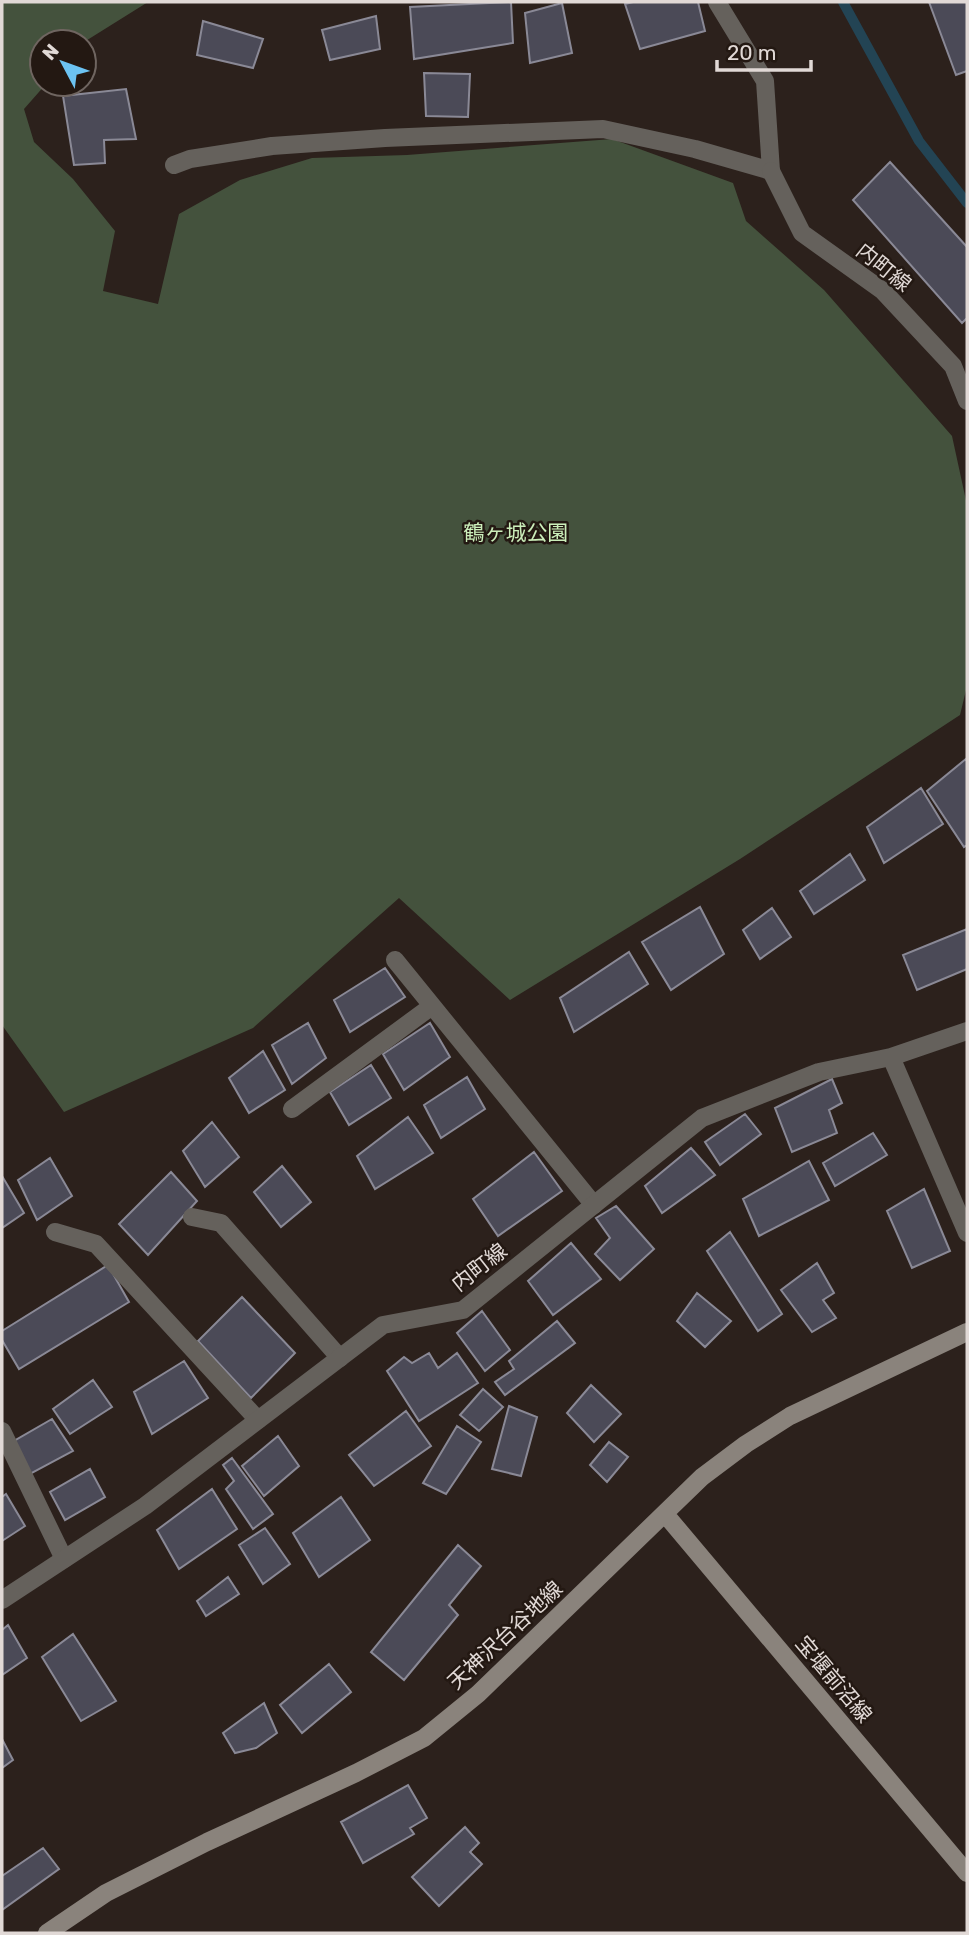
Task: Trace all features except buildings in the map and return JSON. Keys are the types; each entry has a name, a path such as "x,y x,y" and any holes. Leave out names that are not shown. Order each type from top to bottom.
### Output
{"street":[{"path":"174,164 272,146 385,138 603,129 695,149 771,171 765,81 717,2"},
{"name":"内町線","path":"771,171 802,233 883,290 960,361 967,401"},
{"path":"395,960 594,1205"},
{"path":"292,1109 432,1006"},
{"name":"内町線","path":"2,1600 145,1506 383,1325 463,1310 702,1118 819,1072 891,1057 967,1031"},
{"path":"891,1057 967,1233"},
{"path":"192,1217 221,1223 340,1358"},
{"path":"55,1232 96,1244 258,1420"},
{"name":"天神沢台谷地線","path":"47,1933 106,1893 424,1738 478,1694 702,1477 746,1444 790,1416 967,1332"},
{"path":"2,1431 64,1559"},
{"name":"宝堰前沼線","path":"665,1514 967,1873"}],"green space":[{"name":"鶴ヶ城公園","path":"2,2 148,2 98,33 98,28 28,28 28,98 34,98 24,109 34,142 73,179 115,231 103,291 158,304 179,214 240,180 312,158 407,155 612,139 733,183 746,221 824,290 952,436 967,505 967,686 960,715 740,859 510,1000 399,898 253,1028 64,1112 2,1025"}],"waterway":[{"path":"843,2 919,141 967,203"}]}
